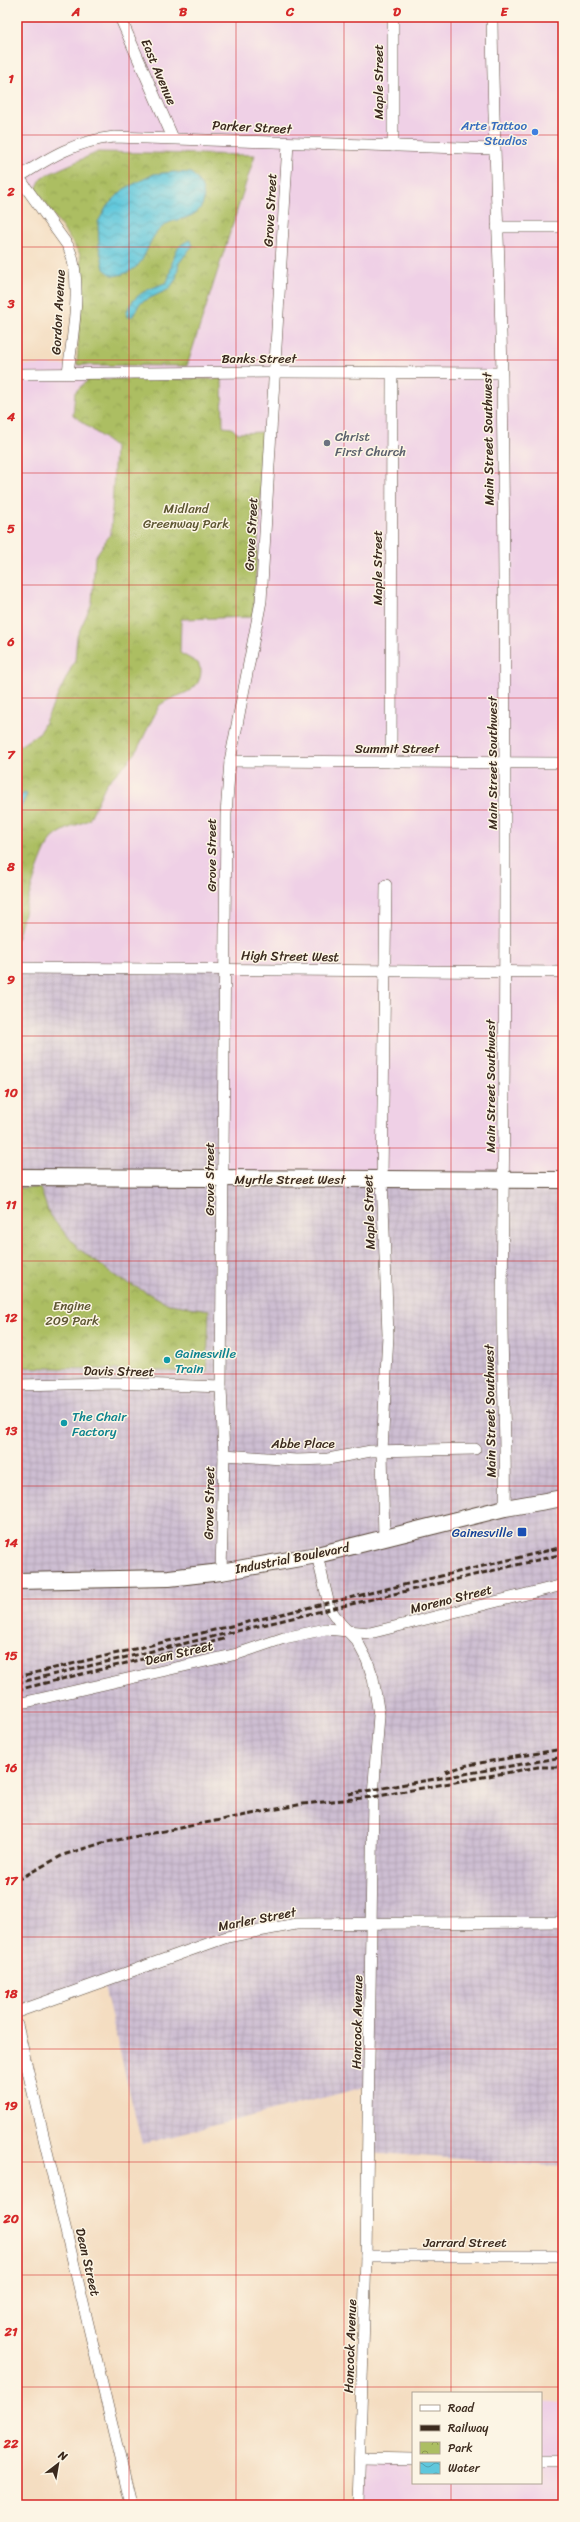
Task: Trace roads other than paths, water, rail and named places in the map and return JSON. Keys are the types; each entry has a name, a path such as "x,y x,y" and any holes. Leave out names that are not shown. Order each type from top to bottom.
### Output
{"street":[{"name":"East Avenue","path":"120,17 173,138"},
{"name":"Maple Street","path":"392,146 393,17"},
{"name":"Main Street Southwest","path":"492,17 493,149 502,373 506,761 502,1348 507,1448 505,1508"},
{"name":"Parker Street","path":"18,176 55,154 83,142 114,137 493,149"},
{"name":"Grove Street","path":"221,1572 224,1455 221,1387 226,814 230,761 261,601 288,142"},
{"name":"Gordon Avenue","path":"18,176 68,246 74,258 75,289 68,373"},
{"path":"497,227 563,227"},
{"name":"Banks Street","path":"17,374 274,372 502,373"},
{"name":"Maple Street","path":"391,762 392,373"},
{"name":"Summit Street","path":"230,761 563,762"},
{"name":"Maple Street","path":"384,1539 382,1451 388,1335 382,1179 386,884"},
{"name":"High Street West","path":"17,968 224,968 386,972 563,972"},
{"name":"Myrtle Street West","path":"17,1177 563,1180"},
{"name":"Davis Street","path":"17,1385 113,1383 221,1387"},
{"name":"Abbe Place","path":"224,1455 296,1460 328,1459 382,1451 475,1449"},
{"name":"Industrial Boulevard","path":"17,1581 169,1578 221,1572 317,1555 505,1508 563,1499"},
{"name":"Hancock Avenue","path":"317,1555 330,1609 356,1641 367,1660 373,1678 379,1715 374,1797 366,2256 361,2458 358,2505"},
{"name":"Moreno Street","path":"346,1630 370,1632 384,1630 563,1585"},
{"name":"Dean Street","path":"17,1704 237,1654 284,1638 326,1629 346,1630"},
{"name":"Marler Street","path":"17,2012 227,1937 296,1924 373,1922 563,1922"},
{"name":"Dean Street","path":"17,2025 131,2505"},
{"name":"Jarrard Street","path":"366,2256 563,2256"},
{"path":"361,2458 412,2459"},
{"path":"542,2461 563,2461"}],"water":[{"path":"174,172 191,173 195,177 202,187 204,199 202,204 194,214 168,223 157,232 145,255 134,268 126,273 113,276 104,269 99,246 98,222 107,206 124,189 154,174"},
{"path":"190,240 193,245 179,263 176,279 169,289 140,303 133,316 128,317 126,314 129,307 137,297 148,290 167,282 176,252 179,247"},
{"path":"24,793 27,794 17,821 17,799"}],"railway":[{"path":"17,1677 563,1547"},
{"path":"17,1683 563,1554"},
{"path":"17,1690 224,1639"},
{"path":"445,1772 468,1765 563,1749"},
{"path":"348,1794 563,1757"},
{"path":"17,1880 63,1855 102,1843 303,1804 373,1797 538,1767 563,1767"}],"place":[{"name":"Arte Tattoo Studios","path":"535,132"},
{"name":"Christ First Church","path":"327,443"},
{"name":"Gainesville Train","path":"167,1360"},
{"name":"The Chair Factory","path":"64,1423"},
{"name":"Gainesville","path":"522,1532"}],"park label":[{"name":"Midland Greenway Park","path":"186,516"},
{"name":"Engine 209 Park","path":"72,1312"}]}
